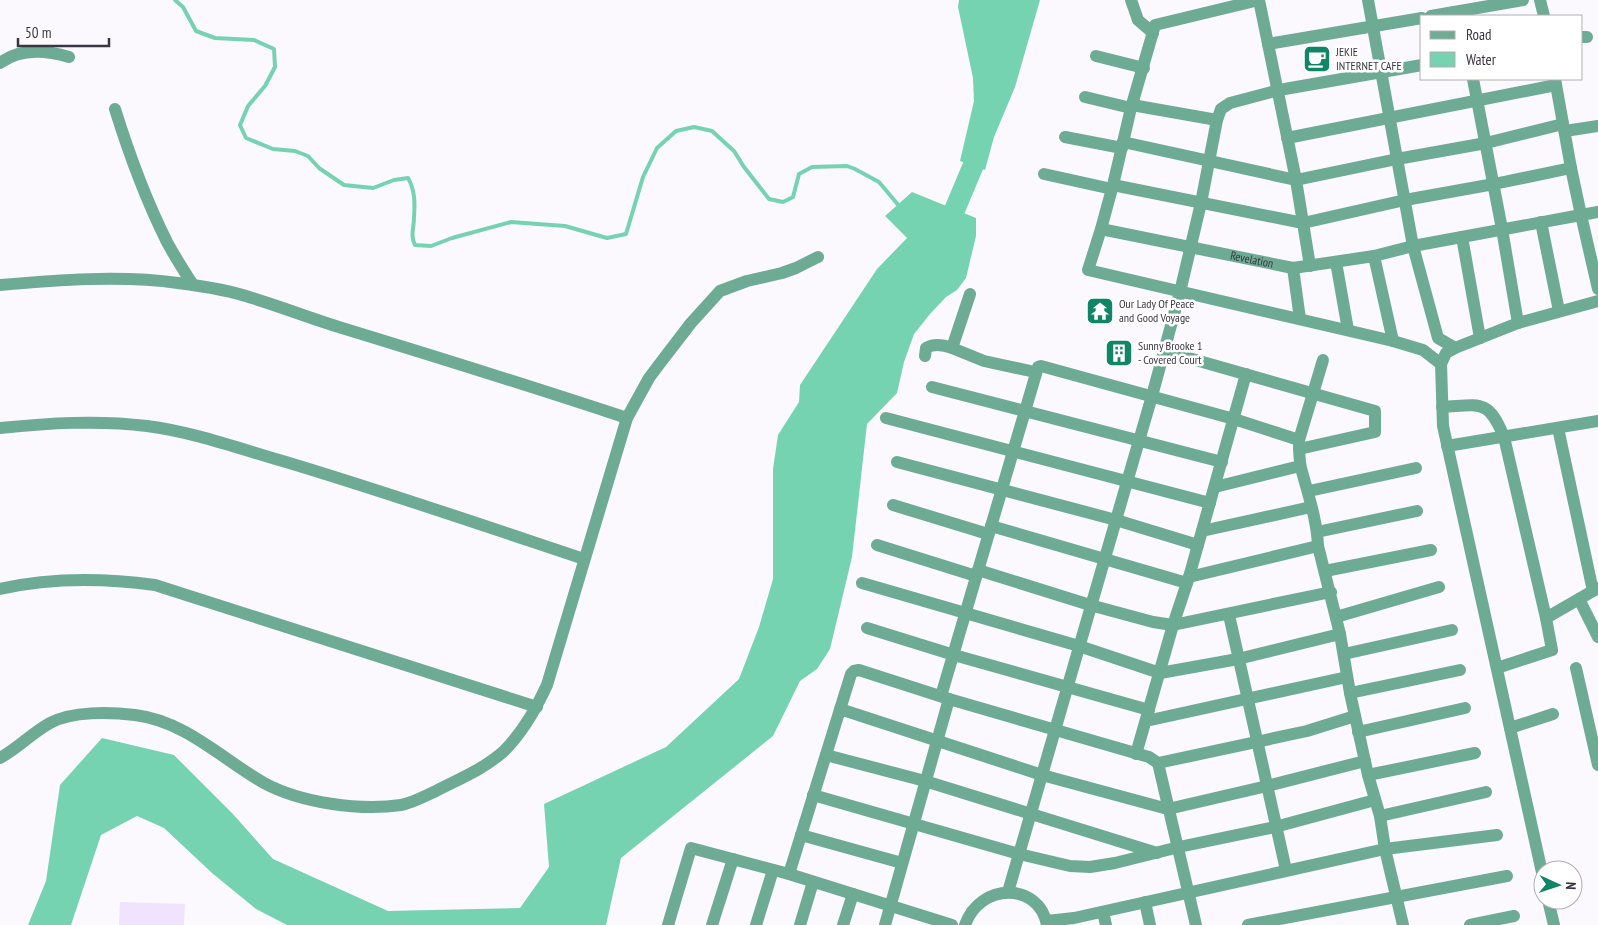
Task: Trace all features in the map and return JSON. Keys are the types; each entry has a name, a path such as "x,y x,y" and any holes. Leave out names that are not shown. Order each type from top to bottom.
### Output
{"street":[{"path":"1131,0 1138,20 1153,34"},
{"path":"1310,266 1304,223 1279,90 1259,0 1216,5 1155,25 1144,68 1131,106 1101,229 1088,270 1393,341 1423,350 1441,364"},
{"path":"1368,0 1413,246 1438,338 1455,348"},
{"path":"1434,15 1460,9 1523,0"},
{"path":"1540,0 1544,15"},
{"path":"1268,44 1420,18"},
{"path":"0,63 12,56 33,52 44,52 69,57"},
{"path":"1096,56 1144,68"},
{"path":"1008,892 1103,559 1152,396 1180,292 1221,109 1230,103 1279,90 1420,64"},
{"path":"1473,80 1494,184 1518,323"},
{"path":"1287,138 1478,101 1556,82 1571,168 1598,288"},
{"path":"1085,97 1217,120"},
{"path":"116,109 126,143 157,220 168,243 193,285"},
{"path":"1065,137 1123,145 1296,180 1564,127 1598,126"},
{"path":"1044,174 1304,223 1405,200 1571,168"},
{"name":"Revelation","path":"1101,229 1294,268 1374,256 1413,246 1598,212"},
{"path":"1541,222 1559,312"},
{"path":"1462,237 1480,338"},
{"path":"0,758 15,750 50,723 64,717 86,714 135,715 173,725 264,783 284,791 332,804 403,805 467,776 489,762 511,743 537,707 547,685 627,418 645,384 660,362 720,291 747,281 796,268 818,256"},
{"path":"1374,256 1393,341"},
{"path":"1336,262 1348,330"},
{"path":"1294,268 1300,320"},
{"path":"0,285 52,281 130,280 165,281 193,285 252,298 627,418"},
{"path":"952,348 970,294"},
{"path":"1539,860 1443,426 1441,364 1446,353 1455,348 1518,323 1598,301"},
{"path":"925,356 926,348 929,346 944,345 984,361 1035,372"},
{"path":"885,925 937,740 954,655 1038,367 1041,366 1234,419 1299,444 1376,431 1376,413 1373,409 1313,394 1164,351"},
{"path":"1324,360 1299,444 1300,466 1318,532 1318,546 1331,592 1358,732 1380,816 1385,849 1403,925"},
{"path":"1136,754 1188,580 1246,374"},
{"path":"932,386 1222,462"},
{"path":"1442,407 1477,405 1487,408 1496,417 1504,437 1546,618 1552,650 1497,668"},
{"path":"886,418 1210,503"},
{"path":"1447,446 1598,421"},
{"path":"0,428 92,422 145,425 182,432 366,485 584,559"},
{"path":"1546,618 1596,590 1558,428"},
{"path":"897,462 1116,520 1198,545"},
{"path":"1214,487 1300,466"},
{"path":"1308,492 1416,468"},
{"path":"893,505 1188,580 1318,546"},
{"path":"1202,531 1311,507"},
{"path":"1318,532 1417,511"},
{"path":"877,545 1090,605 1153,622 1173,625 1229,615 1331,592"},
{"path":"1325,571 1431,550"},
{"path":"0,588 56,580 98,580 155,586 537,707"},
{"path":"862,583 1079,646 1160,673 1238,659 1340,634"},
{"path":"1336,617 1439,587"},
{"path":"1579,599 1598,637"},
{"path":"1229,615 1286,870"},
{"path":"867,628 954,655 1067,686 1147,715 1247,699 1347,677"},
{"path":"1344,654 1452,630"},
{"path":"1576,668 1598,765"},
{"path":"789,874 851,674 858,670 945,698 1149,757 1158,764 1196,925"},
{"path":"1350,693 1460,670"},
{"path":"1358,732 1465,708"},
{"path":"840,709 1042,775 1145,804 1168,808 1267,786 1365,761"},
{"path":"1510,728 1553,714"},
{"path":"1158,764 1308,731 1355,716"},
{"path":"1368,775 1475,753"},
{"path":"826,754 1030,812 1157,853"},
{"path":"1380,816 1486,792"},
{"path":"813,795 1019,854 1070,866 1090,867 1275,827 1376,800"},
{"path":"801,835 902,862"},
{"path":"965,925 968,916 975,906 985,898 996,894 1008,892 1018,894 1036,904 1047,923 1385,849 1497,835"},
{"path":"668,925 691,848 789,874 952,925"},
{"path":"712,925 733,859"},
{"path":"756,925 773,870"},
{"path":"1248,925 1507,876"},
{"path":"800,925 814,882"},
{"path":"843,925 853,894"},
{"path":"1145,902 1150,925"},
{"path":"1550,910 1554,925"},
{"path":"1103,912 1106,925"},
{"path":"1470,925 1501,922 1514,916"}],"shaded area":[{"path":"120,902 185,904 184,925 119,925"}],"water":[{"path":"959,0 1040,0 1015,87 994,137 985,170 960,161 974,101 973,78 958,7"},
{"path":"912,192 976,218 976,236 966,278 957,290 946,297 930,314 914,334 904,362 897,393 867,424 852,557 830,649 817,669 800,681 773,736 621,858 606,925 287,925 256,909 212,873 164,828 137,816 101,835 71,925 28,925 46,881 60,785 102,738 174,755 232,813 273,859 388,911 520,908 549,867 544,804 666,747 739,679 759,627 773,579 773,469 778,435 799,402 800,385 877,269 907,238 885,216"}],"waterway":[{"path":"175,0 183,7 196,31 215,38 254,40 274,49 275,67 265,86 248,106 240,125 246,138 273,149 295,151 308,156 319,168 344,185 373,188 394,180 408,178 414,197 412,234 415,245 431,246 452,238 511,222 565,226 607,238 626,234 643,177 657,148 676,131 694,127 712,131 734,151 769,199 783,202 793,197 799,174 812,167 847,166 879,182 900,207"},
{"path":"944,235 973,166 981,138"}],"place":[{"name":"JEKIE INTERNET CAFE","path":"1317,59"},
{"name":"Our Lady Of Peace and Good Voyage","path":"1100,311"},
{"name":"Sunny Brooke 1 - Covered Court","path":"1119,353"}]}
